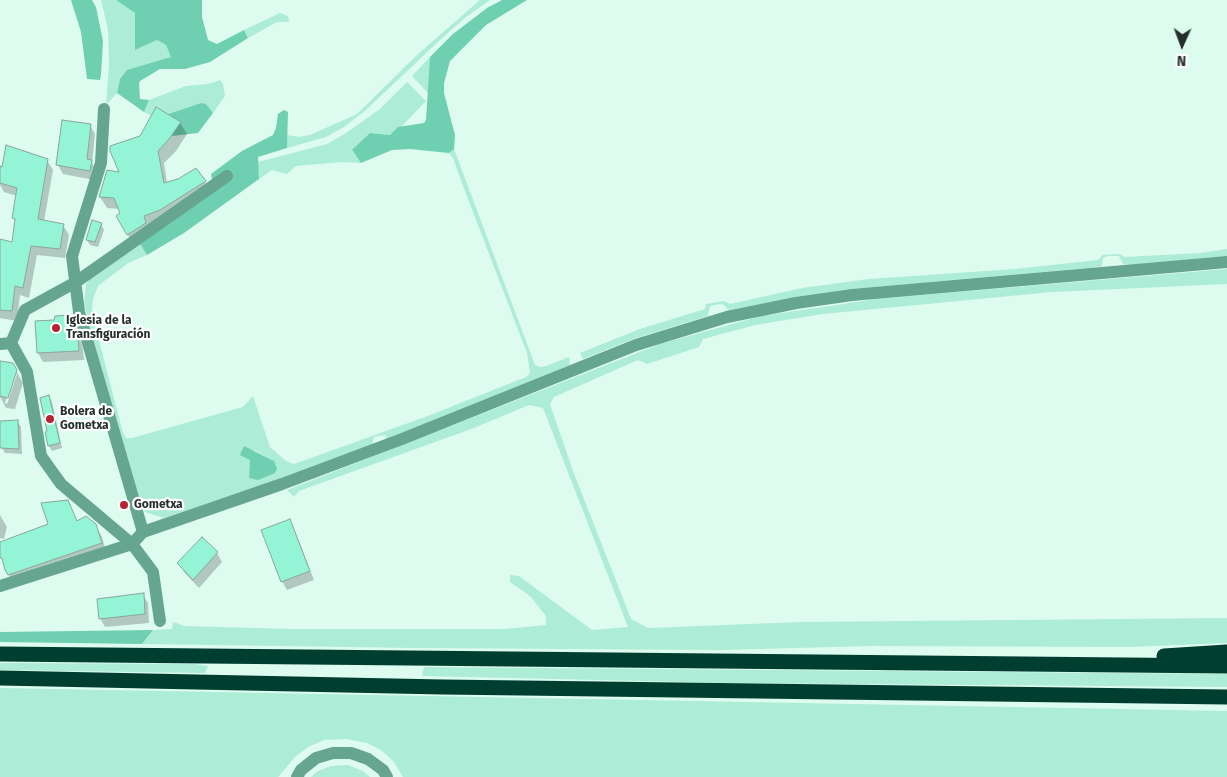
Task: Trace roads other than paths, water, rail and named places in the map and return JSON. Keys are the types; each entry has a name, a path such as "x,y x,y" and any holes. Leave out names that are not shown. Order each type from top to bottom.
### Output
{"highway":[{"path":"1009,664 1227,652"},
{"path":"0,654 1227,666"},
{"path":"0,678 443,687 1227,697"}],"street":[{"path":"104,109 101,163 72,256 79,312 143,532"},
{"path":"160,621 153,572 132,544 61,484 41,456 27,372 5,343 25,310 76,282 227,176"},
{"path":"0,586 132,544 143,532 393,443 636,345 727,317 796,303 852,295 1227,262"},
{"path":"297,777 301,770 316,758 333,752 351,752 368,759 382,770 387,777"}],"place":[{"name":"Iglesia de la Transfiguración","path":"56,328"},
{"name":"Bolera de Gometxa","path":"50,419"},
{"name":"Gometxa","path":"124,505"}]}
